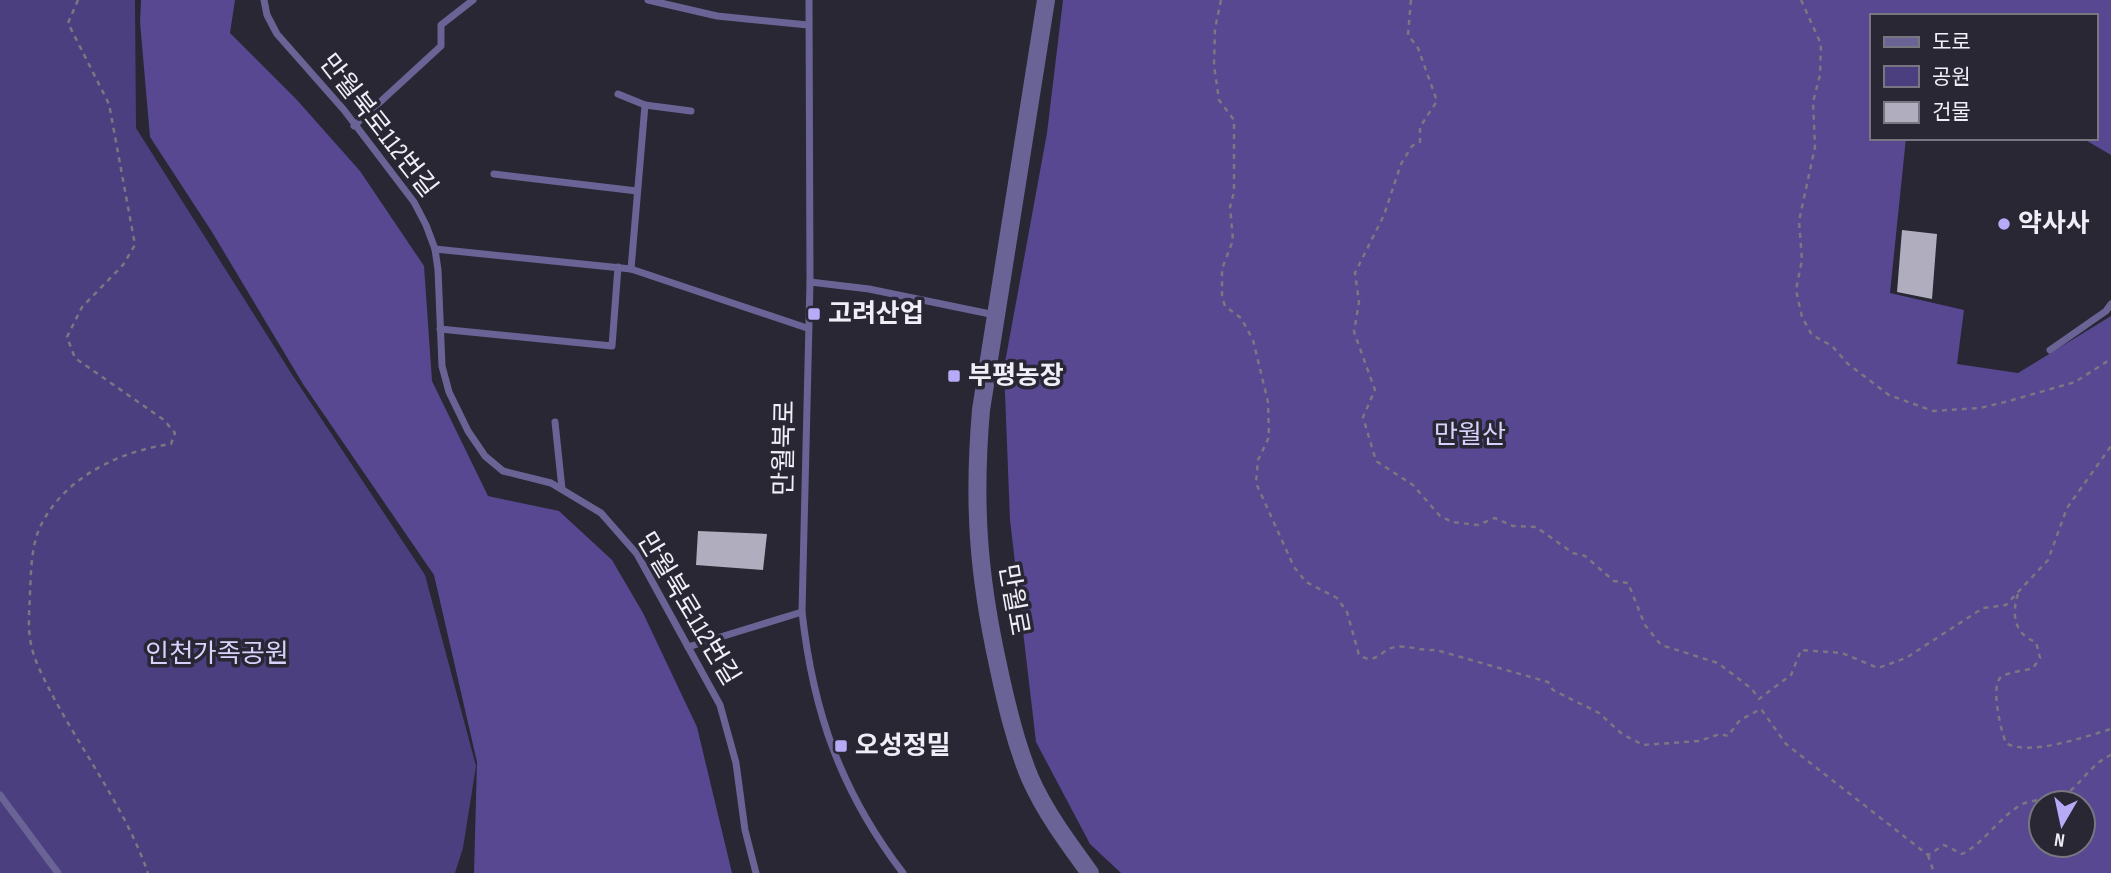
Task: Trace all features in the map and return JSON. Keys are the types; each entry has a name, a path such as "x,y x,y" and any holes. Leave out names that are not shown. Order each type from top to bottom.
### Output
{"street":[{"name":"만월로","path":"1046,0 981,410 975,476 977,539 984,600 1008,713 1031,779 1063,837 1090,873"}],"lane":[{"name":"만월북로112번길","path":"264,0 267,15 277,34 414,202 435,250 442,366 449,392 468,431 485,456 503,471 562,489 601,513 637,554 720,705 736,763 745,830 756,873"},
{"path":"354,126 441,46 441,25 473,0"},
{"path":"648,0 676,3 718,16 808,25"},
{"name":"만월북로","path":"809,0 810,282 802,612 808,664 818,711 834,753 854,796 903,873"},
{"path":"618,94 645,105 691,111"},
{"path":"631,269 645,105"},
{"path":"494,174 637,191"},
{"path":"435,250 631,269 807,328"},
{"path":"440,329 611,346 618,267"},
{"path":"810,282 869,289 996,316"},
{"path":"2050,350 2106,312 2111,304"},
{"path":"555,422 562,489"},
{"path":"688,647 802,612"},
{"path":"0,795 58,873"}],"path":[{"path":"78,0 68,23 109,104 135,245 123,265 82,307 67,337 75,358 164,419 175,433 171,444 137,448 95,470 63,493 40,526 32,562 26,625 38,665 95,767 148,873"},
{"path":"1222,0 1215,29 1214,65 1219,100 1234,120 1234,150 1230,207 1233,240 1222,269 1222,297 1225,306 1241,318 1253,340 1268,402 1269,437 1258,460 1256,483 1294,567 1306,582 1337,598 1347,612 1359,655 1371,659 1379,658 1391,648 1399,646 1419,652 1436,650 1548,682 1553,690 1599,713 1622,734 1643,745 1699,741 1720,734 1728,736 1740,720 1762,709"},
{"path":"1411,0 1408,35 1418,48 1437,101 1420,127 1420,142 1412,146 1401,164 1384,215 1355,273 1359,302 1354,332 1375,390 1363,417 1376,461 1413,485 1431,509 1452,522 1478,525 1495,518 1513,526 1536,527 1573,553 1585,556 1614,581 1628,583 1644,625 1661,645 1718,663 1752,690 1786,744 1927,855 1934,873"},
{"path":"1801,0 1821,44 1820,75 1813,102 1815,147 1799,222 1802,260 1796,290 1802,317 1812,335 1832,346 1848,364 1889,395 1933,411 1980,408 2075,382 2111,359"},
{"path":"1759,699 1791,675 1801,650 1842,653 1878,668 1906,658 1983,608 2006,605 2048,560 2067,508 2111,446"},
{"path":"2019,591 2014,617 2025,638 2036,642 2040,658 2033,668 2003,676 1998,681 1996,702 2007,743 2014,747 2038,747 2111,729"},
{"path":"1927,855 1944,845 1962,854 1973,848 2022,804 2046,802 2070,791 2083,775 2111,755"}],"green space":[{"name":"인천가족공원","path":"0,0 135,0 136,128 291,373 425,575 476,766 463,848 455,873 0,873"},
{"path":"141,0 235,0 230,33 297,100 360,171 424,266 432,381 488,496 559,511 612,560 643,613 697,727 732,873 474,873 477,762 434,575 303,384 212,232 150,137 140,22"},
{"name":"만월산","path":"1063,0 2111,0 2111,155 2085,140 2097,140 2097,14 1870,14 1870,140 1906,140 1890,293 1964,310 1957,364 2018,373 2111,316 2111,873 1121,873 1090,844 1036,742 1010,520 1004,368 1047,133"}],"building":[{"path":"1902,230 1937,234 1932,299 1897,292"},
{"path":"698,531 767,534 763,570 696,565"}],"place":[{"name":"약사사","path":"2004,224"},
{"name":"고려산업","path":"814,314"},
{"name":"부평농장","path":"954,376"},
{"name":"오성정밀","path":"841,746"}]}
